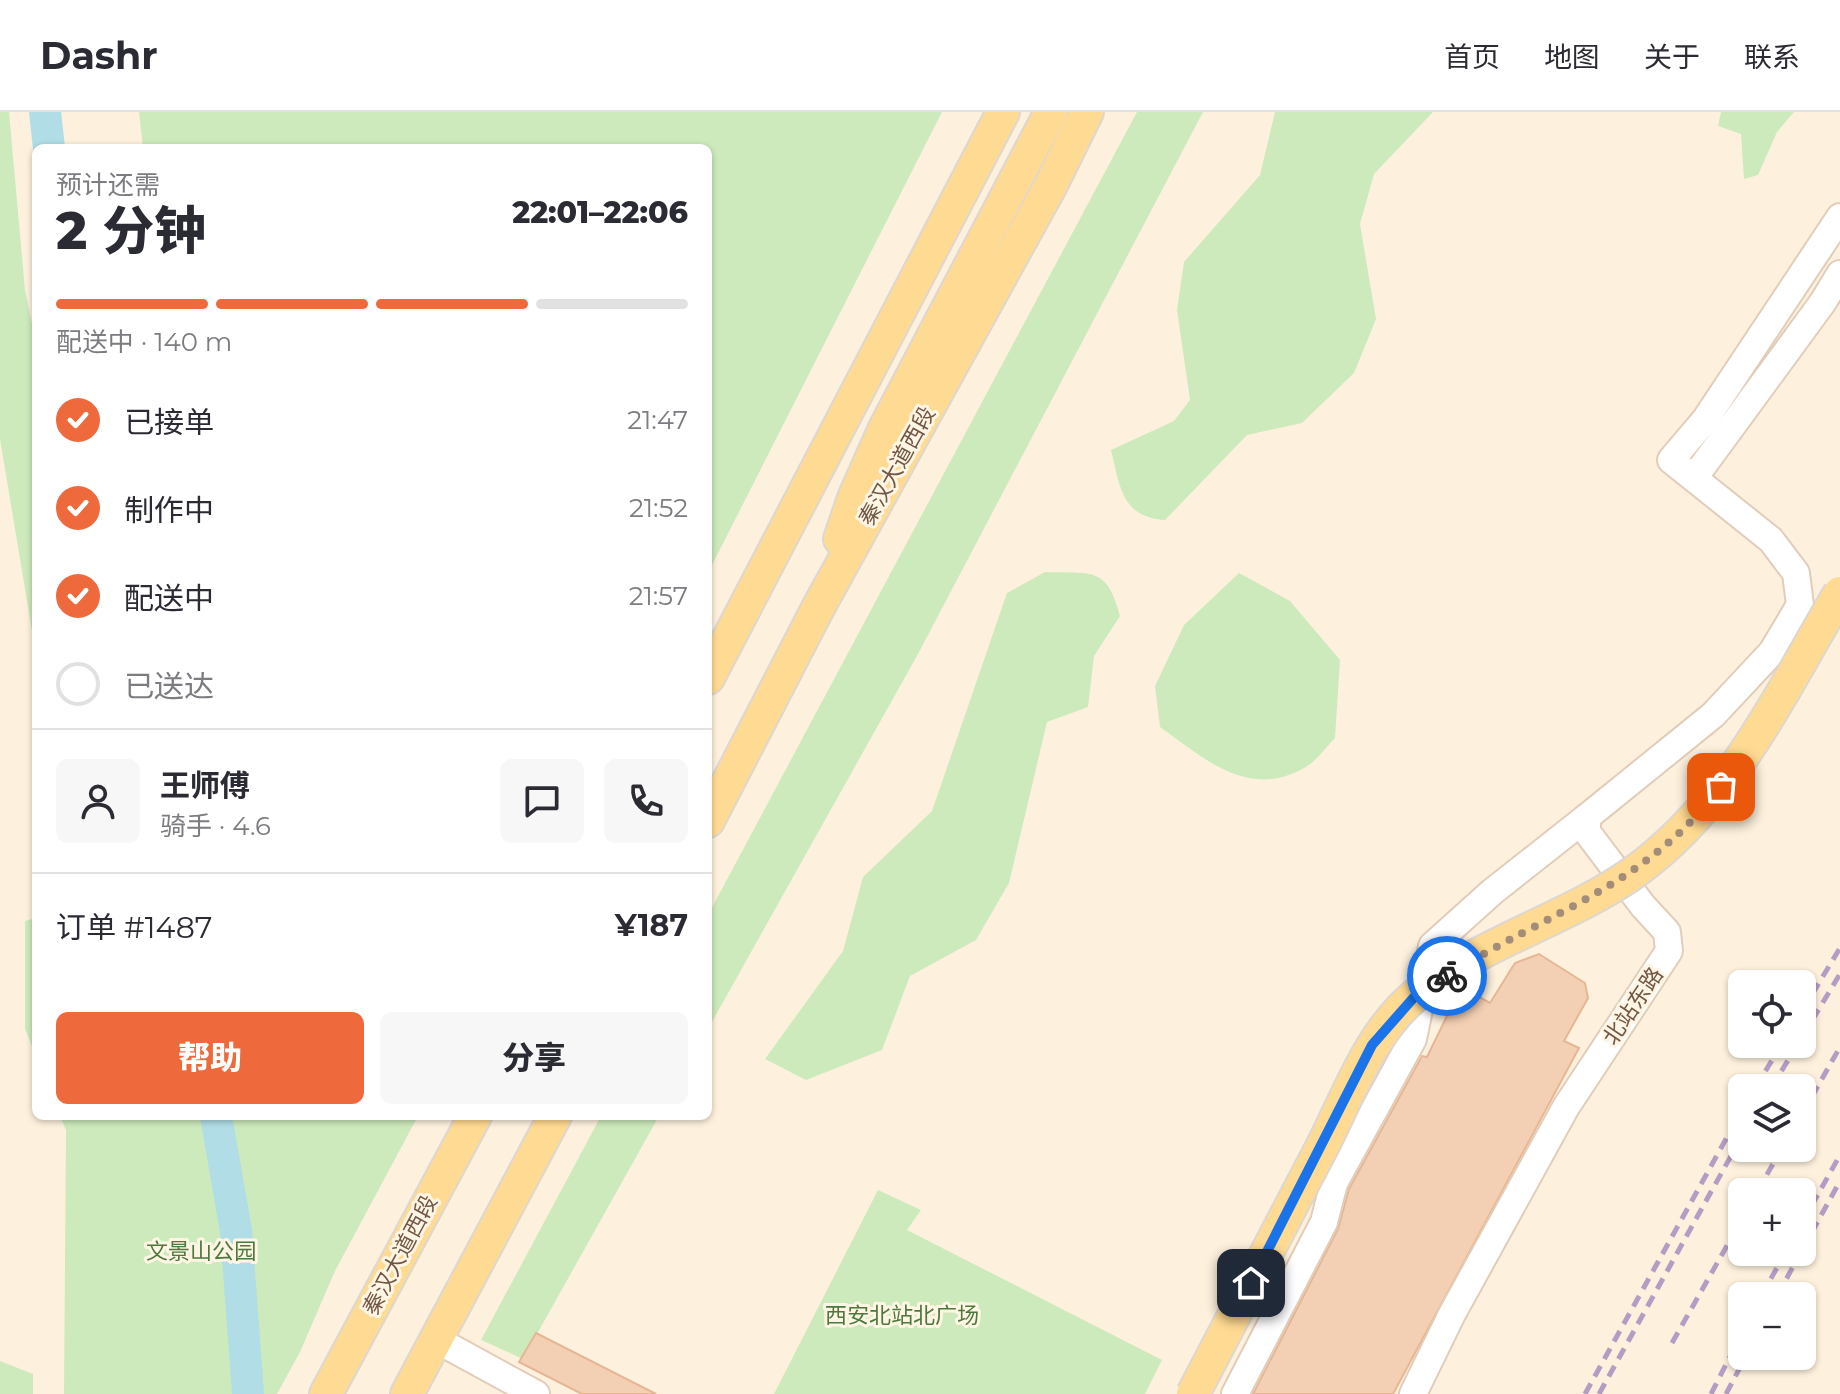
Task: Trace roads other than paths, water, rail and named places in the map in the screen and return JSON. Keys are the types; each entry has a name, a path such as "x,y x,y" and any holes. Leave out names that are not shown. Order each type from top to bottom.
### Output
{"main road":[{"path":"712,670 1003,112"},
{"path":"818,608 854,498 885,428 1051,112"},
{"name":"秦汉大道西段","path":"712,813 818,608 1044,199 1087,112"},
{"path":"1193,1394 1372,1045 1416,995 1467,963 1631,874 1666,847 1704,808 1737,765 1840,593"},
{"name":"秦汉大道西段","path":"326,1394 473,1120"},
{"path":"407,1394 553,1120"}],"street":[{"path":"1234,1394 1324,1222 1334,1183 1413,1039 1432,946 1492,892 1713,715 1772,652 1800,605 1796,573 1771,540 1671,460 1705,420 1840,217"},
{"path":"1694,478 1823,302 1840,274"},
{"name":"北站东路","path":"1413,1394 1452,1314 1566,1107 1669,951 1667,932 1643,906 1587,832 1587,817"},
{"path":"1234,1394 1295,1267 1314,1217 1313,1187 1323,1145"},
{"path":"437,1340 536,1394"}],"waterway":[{"path":"45,112 49,144"},
{"path":"217,1120 236,1231 248,1393"}],"railway":[{"path":"1816,988 1840,948"},
{"path":"1816,1014 1840,974"},
{"path":"1816,1089 1840,1047"},
{"path":"1764,1074 1773,1058"},
{"path":"1780,1074 1789,1058"},
{"path":"1585,1394 1728,1135"},
{"path":"1816,1198 1840,1155"},
{"path":"1599,1394 1728,1161"},
{"path":"1765,1178 1774,1162"},
{"path":"1816,1225 1840,1181"},
{"path":"1672,1343 1728,1244"},
{"path":"1769,1282 1778,1266"},
{"path":"1785,1282 1793,1266"},
{"path":"1711,1394 1728,1361"},
{"path":"1726,1394 1739,1370"}],"park label":[{"name":"文景山公园","path":"201,1251"},
{"name":"西安北站北广场","path":"902,1315"}]}
